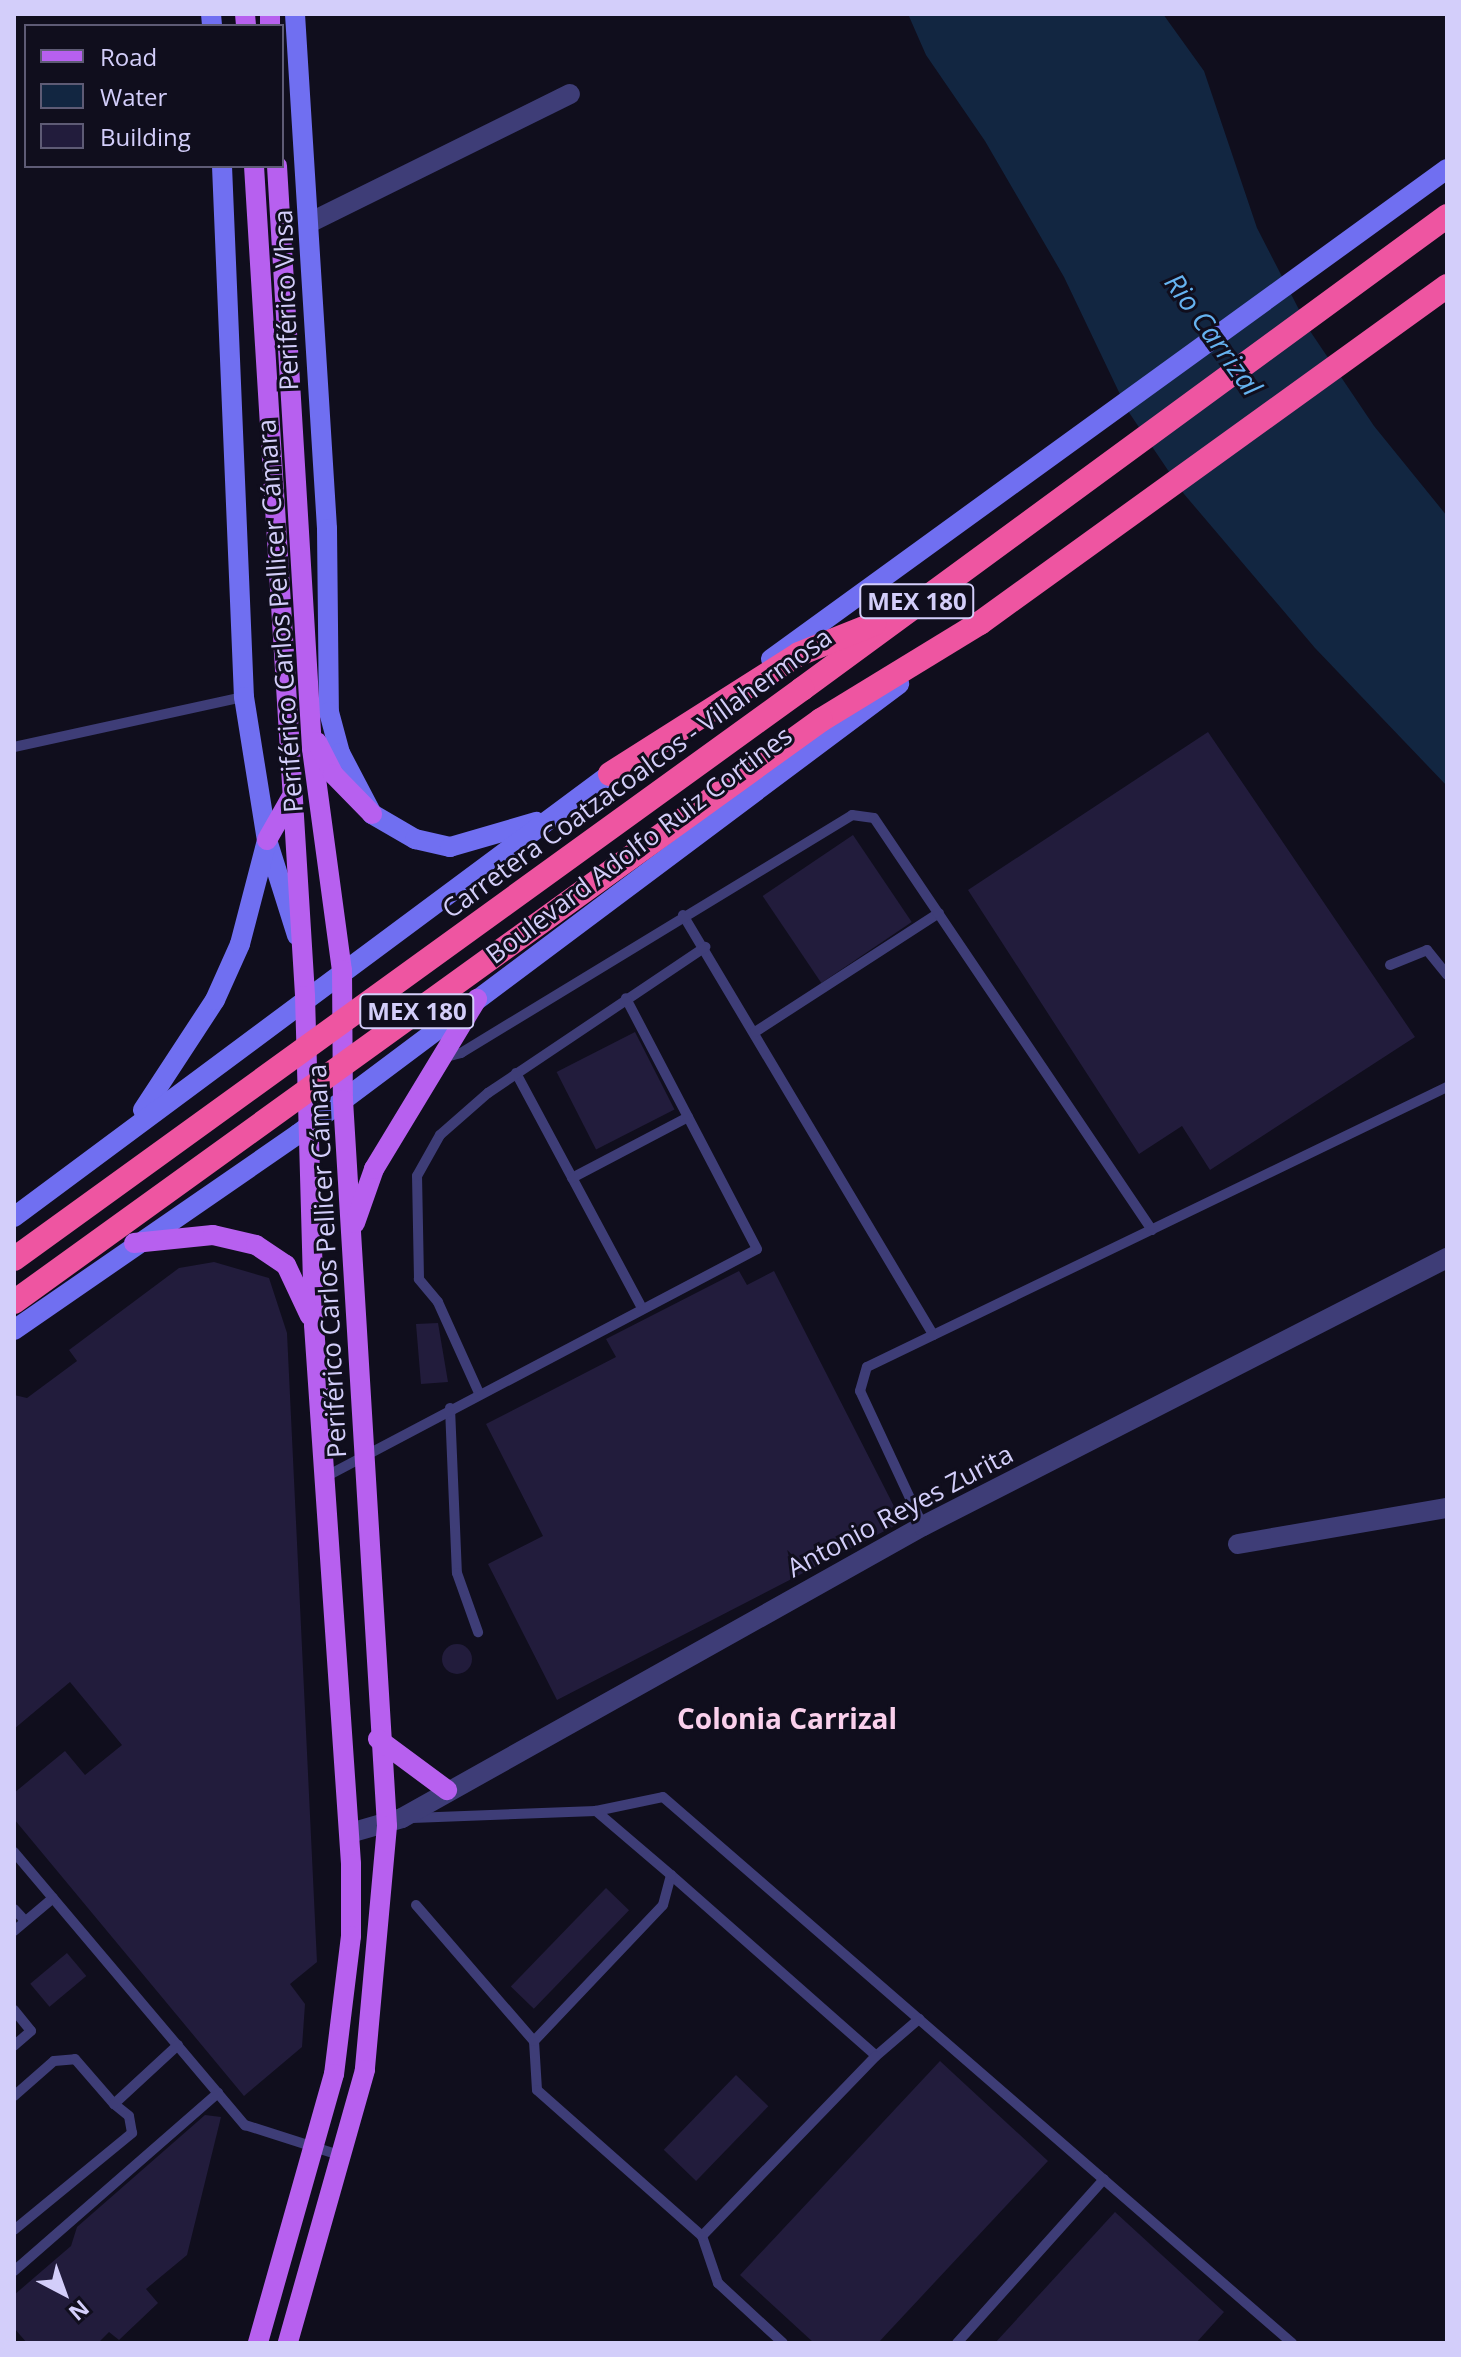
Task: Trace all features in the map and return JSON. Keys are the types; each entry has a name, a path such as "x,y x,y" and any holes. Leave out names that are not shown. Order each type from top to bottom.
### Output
{"highway":[{"name":"Carretera Coatzacoalcos - Villahermosa","path":"14,1259 802,689 902,612 1442,220"},
{"name":"MEX 180","path":"14,1302 821,720 980,623 1447,286"},
{"path":"610,774 799,654 902,612"}],"main road":[{"name":"Periférico Carlos Pellicer Cámara","path":"254,168 305,996 314,1325 350,1833"},
{"name":"Periférico Carlos Pellicer Cámara","path":"277,168 311,730 342,970 343,1100 378,1739 394,1822 365,2070 288,2343"},
{"path":"311,730 333,774 372,814"},
{"path":"267,840 291,798"},
{"path":"351,1235 374,1169 437,1060 477,999"},
{"path":"134,1243 213,1235 256,1245 286,1265 314,1325"},
{"path":"378,1739 447,1790"},
{"path":"258,2343 317,2147 334,2074 351,1936 350,1833"}],"street":[{"name":"Periférico Vhsa","path":"295,14 309,223 308,295 327,529 329,712 340,753 372,814"},
{"path":"309,223 570,94"},
{"path":"222,168 244,697 267,840 300,941"},
{"path":"14,1217 305,996 1447,169"},
{"name":"Boulevard Adolfo Ruiz Cortines","path":"14,1330 134,1243 343,1100 980,623"},
{"path":"372,814 415,839 450,847 551,817"},
{"path":"132,1125 215,1000 240,944 267,840"},
{"name":"Antonio Reyes Zurita","path":"394,1822 923,1526 1447,1258"},
{"path":"1238,1544 1447,1508"},
{"path":"350,1833 394,1822"}],"lane":[{"path":"14,747 244,697"},
{"path":"437,1060 461,1053 683,915 852,815 874,818 1152,1230"},
{"path":"755,1032 939,913"},
{"path":"683,915 705,947 933,1335"},
{"path":"479,1393 438,1302 419,1279 417,1176 440,1135 516,1073 705,947"},
{"path":"1390,965 1427,950 1447,975"},
{"path":"325,1477 363,1453 757,1249 626,998"},
{"path":"516,1073 642,1308"},
{"path":"923,1526 860,1391 867,1367 1447,1087"},
{"path":"572,1178 688,1117"},
{"path":"450,1408 457,1573 478,1632"},
{"path":"394,1822 596,1811 663,1797 1292,2343"},
{"path":"596,1811 876,2056"},
{"path":"14,1852 245,2125 342,2156"},
{"path":"534,2041 663,1905 671,1875"},
{"path":"14,1931 53,1898"},
{"path":"416,1905 534,2041 537,2090 702,2236 718,2283 783,2343"},
{"path":"14,1909 25,1921"},
{"path":"14,2010 31,2031 14,2046"},
{"path":"702,2236 876,2056 919,2019"},
{"path":"114,2104 178,2045"},
{"path":"14,2096 54,2061 75,2059 114,2104 129,2116 132,2133 14,2230"},
{"path":"14,2271 218,2093"},
{"path":"957,2343 1104,2179"},
{"path":"1272,2343 1281,2333"}],"water":[{"name":"Rio Carrizal","path":"908,14 1163,14 1204,71 1257,228 1310,331 1374,426 1447,516 1447,786 1315,648 1184,494 1128,411 1064,277 985,141 926,55"}],"building":[{"path":"1208,732 1415,1037 1210,1170 1182,1126 1139,1154 968,890"},
{"path":"853,835 912,922 821,983 763,896"},
{"path":"635,1032 674,1110 596,1149 557,1072"},
{"path":"214,1262 269,1278 287,1333 317,1962 290,1984 305,2004 302,2047 244,2096 14,1819 14,1793 65,1751 85,1775 122,1745 70,1682 14,1729 14,1395 27,1398 77,1361 69,1350 179,1268"},
{"path":"739,1271 747,1285 774,1271 902,1522 557,1700 488,1564 543,1536 486,1424 616,1357 606,1339"},
{"path":"438,1323 448,1382 421,1384 416,1324"},
{"path":"457,1644 468,1648 472,1659 468,1670 457,1674 446,1670 442,1659 446,1648"},
{"path":"606,1888 629,1910 534,2009 511,1987"},
{"path":"67,1953 86,1976 50,2007 30,1984"},
{"path":"940,2061 1048,2161 878,2343 814,2343 740,2275"},
{"path":"736,2075 768,2106 696,2181 664,2150"},
{"path":"205,2115 221,2117 187,2255 146,2289 158,2303 119,2340 109,2332 98,2343 27,2343 14,2328 14,2295 71,2246 77,2227"},
{"path":"1115,2212 1224,2312 1196,2343 995,2343"}],"district":[{"name":"Colonia Carrizal","path":"787,1718"}]}
